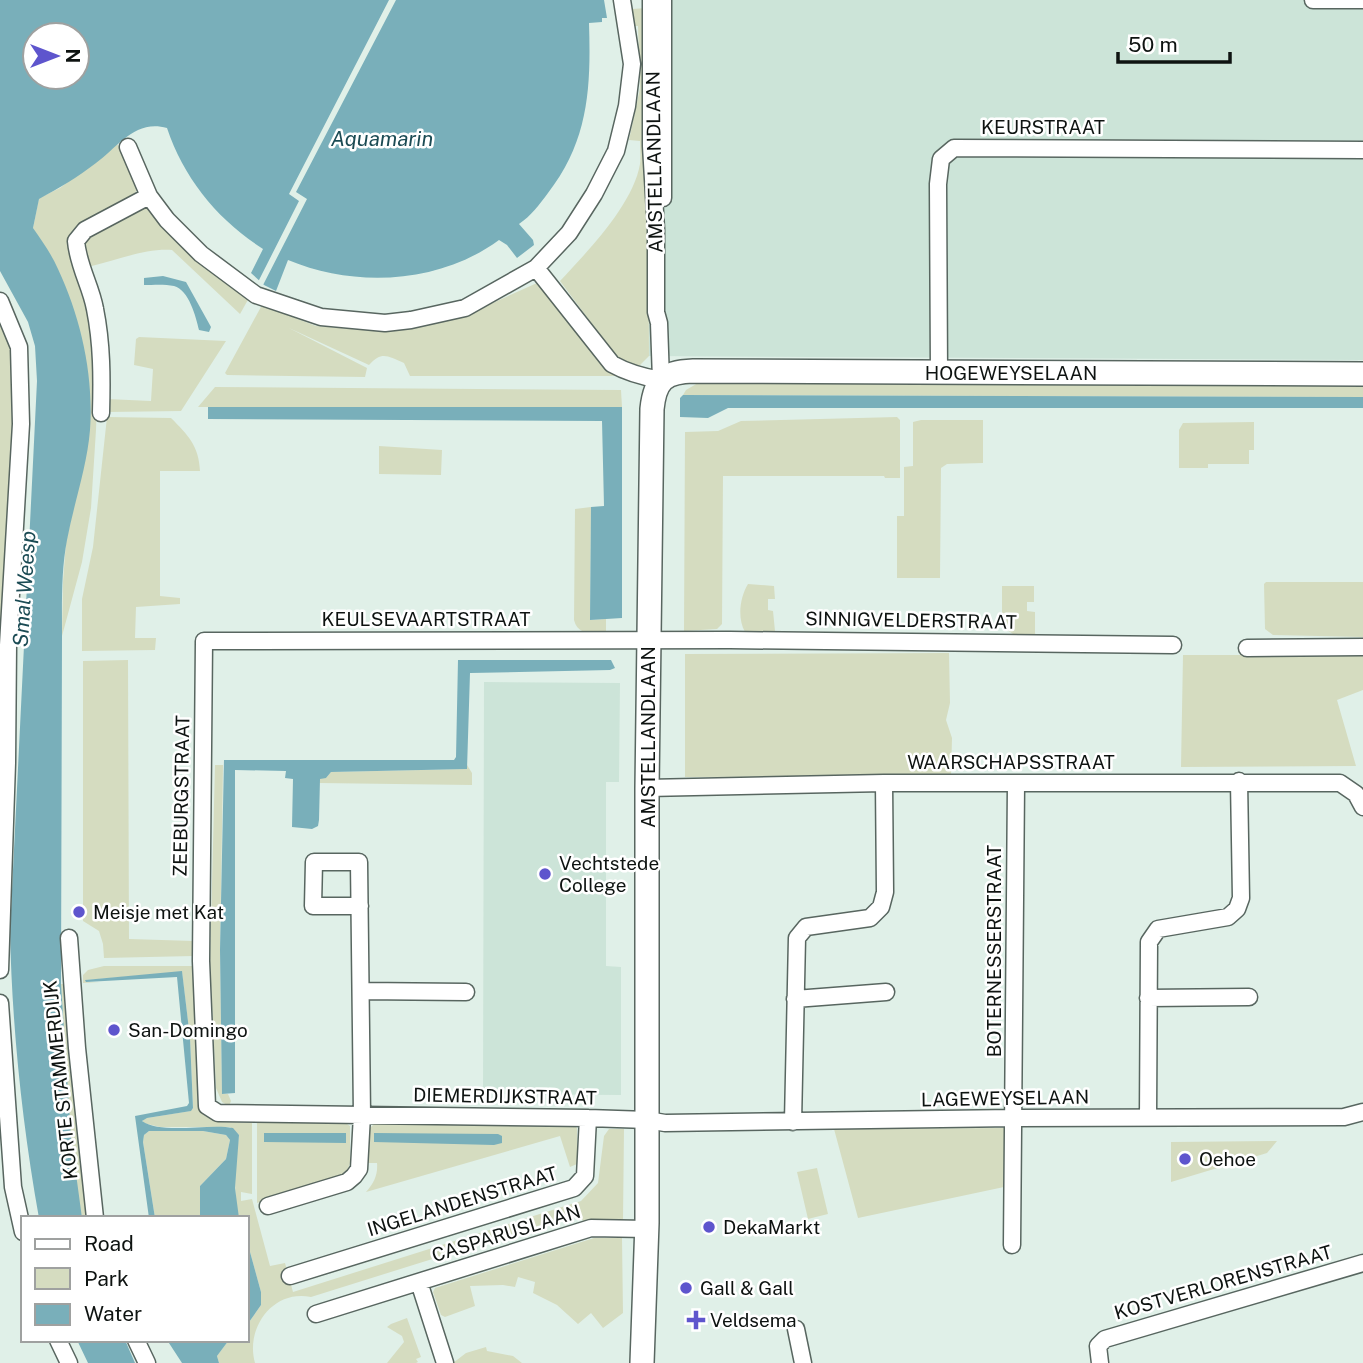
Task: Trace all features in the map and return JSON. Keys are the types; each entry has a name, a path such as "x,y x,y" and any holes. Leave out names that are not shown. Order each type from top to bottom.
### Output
{"main road":[{"name":"HOGEWEYSELAAN","path":"661,380 679,371 1363,373"},
{"name":"AMSTELLANDLAAN","path":"642,1363 647,1229 647,788 652,409 656,387 661,380"}],"street":[{"path":"128,147 149,196 167,220 201,254 256,295 321,317 385,323 465,308 536,268 569,233 594,194 616,151 627,106 632,64 622,0"},
{"name":"AMSTELLANDLAAN","path":"651,0 651,146 661,380"},
{"name":"AMSTELLANDLAAN","path":"659,323 663,311 663,0"},
{"path":"1313,0 1363,0"},
{"name":"KEURSTRAAT","path":"939,373 938,184 941,159 954,148 1363,150"},
{"path":"102,413 99,332 95,306 77,258 76,241 85,230 149,196"},
{"path":"536,268 612,364 645,378 661,380"},
{"path":"0,301 19,347 21,424 4,645 0,970"},
{"name":"KEULSEVAARTSTRAAT","path":"204,641 649,641"},
{"name":"ZEEBURGSTRAAT","path":"204,641 201,974 207,1106 218,1113"},
{"name":"SINNIGVELDERSTRAAT","path":"649,641 972,641 1173,645"},
{"path":"1247,648 1363,647"},
{"path":"1147,1118 1149,942 1154,932 1163,928 1228,917 1240,904 1239,781"},
{"path":"793,1122 795,945 806,927 870,918 884,900 884,783"},
{"name":"WAARSCHAPSSTRAAT","path":"647,788 884,783 1340,783 1356,793 1363,807"},
{"name":"BOTERNESSERSTRAAT","path":"1013,1245 1016,784"},
{"path":"268,1206 347,1182 359,1169 362,1115 360,906"},
{"name":"KORTE STAMMERDIJK","path":"69,938 77,1048 95,1216"},
{"path":"361,991 466,992"},
{"path":"795,999 886,992"},
{"path":"1148,998 1249,997"},
{"path":"0,1003 13,1187 21,1223"},
{"name":"LAGEWEYSELAAN","path":"647,1120 665,1123 1344,1117 1363,1112"},
{"name":"DIEMERDIJKSTRAAT","path":"218,1113 647,1120"},
{"name":"INGELANDENSTRAAT","path":"290,1276 574,1188 585,1176 588,1118"},
{"name":"CASPARUSLAAN","path":"316,1314 591,1228 647,1229"},
{"name":"KOSTVERLORENSTRAAT","path":"1099,1355 1105,1339 1363,1263"},
{"name":"CASPARUSLAAN","path":"419,1282 445,1363"},
{"path":"796,1329 803,1363"},
{"path":"59,1342 69,1363"},
{"path":"137,1342 147,1363"}],"shaded area":[{"path":"647,0 1363,0 1363,360 649,356"},
{"name":"Vechtstede College","path":"484,682 620,683 619,782 606,782 606,966 621,967 621,1095 483,1094"}],"green space":[{"path":"647,8 649,356 639,366 619,360 560,281 608,227 636,180 640,164 640,141 629,140 640,88 638,26 635,26 632,9"},
{"path":"117,143 137,190 77,229 69,238 69,250 90,302 98,374 91,508 82,562 62,636 66,542 86,451 90,410 87,369 33,228 39,198 60,188"},
{"path":"144,205 190,254 249,298 240,314 172,250 140,253 88,267 84,241 87,236"},
{"path":"537,283 616,376 410,376 404,363 393,358 381,356 369,365 289,328 367,368 365,377 225,373 262,305 316,326 375,331 422,327 466,315"},
{"path":"0,293 20,352 10,632 0,632"},
{"path":"136,339 226,341 181,411 108,412 107,399 151,401 153,369 134,365"},
{"path":"881,378 1363,381 1363,397 683,395 698,383"},
{"path":"215,387 621,390 622,407 198,407"},
{"path":"107,417 171,418 192,442 199,462 200,471 160,471 160,596 180,598 180,604 136,607 135,638 156,638 155,650 82,651 82,599 93,547"},
{"path":"897,417 900,420 900,478 723,476 722,624 717,629 684,631 685,432 718,431 741,421"},
{"path":"983,420 983,463 947,464 941,468 940,578 897,578 897,516 904,516 904,467 913,466 913,422"},
{"path":"1254,422 1254,450 1249,450 1249,464 1208,464 1208,468 1179,468 1179,430 1183,423"},
{"path":"379,446 442,450 441,475 379,474"},
{"path":"591,507 590,620 606,619 606,633 582,631 574,620 575,509"},
{"path":"1266,582 1363,582 1363,637 1273,635 1265,629"},
{"path":"748,584 774,586 775,599 768,599 768,610 773,611 775,631 745,632 740,608"},
{"path":"1002,586 1034,586 1034,602 1027,602 1027,611 1035,612 1035,634 1013,634 1004,628"},
{"path":"949,653 950,703 946,720 952,738 951,776 685,777 685,654"},
{"path":"1183,655 1363,655 1363,690 1337,700 1356,766 1181,767"},
{"path":"128,660 129,939 194,941 194,956 104,958 99,931 83,921 83,661"},
{"path":"215,765 223,765 220,950 222,1094 228,1094 231,1101 229,1106 222,1102 216,1088 210,964"},
{"path":"467,765 472,773 472,785 319,783 320,778 326,778 331,772 466,769"},
{"path":"104,966 193,966 199,1081 204,1115 219,1122 252,1123 252,1194 241,1192 241,1201 252,1199 270,1266 285,1263 293,1292 581,1201 598,1183 604,1136 609,1129 624,1129 623,1220 584,1223 579,1213 311,1297 285,1299 274,1305 258,1325 254,1337 255,1363 219,1363 217,1356 228,1342 248,1342 248,1324 261,1305 261,1292 248,1245 248,1216 239,1216 237,1208 235,1176 239,1135 230,1127 160,1127 143,1123 143,1119 190,1111 193,1108 190,1038 182,972 86,980 100,982 83,983 83,975 88,970"},
{"path":"61,984 69,984 92,1216 82,1216 67,1102"},
{"path":"344,1122 350,1126 350,1163 343,1173 344,1176 257,1203 257,1123"},
{"path":"374,1124 573,1125 577,1128 577,1164 570,1167 560,1136 366,1192 377,1171 377,1163 367,1163 368,1130"},
{"path":"1004,1128 1004,1187 858,1218 834,1129"},
{"path":"149,1131 203,1131 226,1135 230,1140 226,1159 200,1186 200,1216 155,1216 144,1135"},
{"path":"1277,1141 1267,1153 1171,1182 1171,1142"},
{"path":"817,1168 828,1214 808,1219 797,1172"},
{"path":"594,1238 622,1238 623,1313 603,1328 591,1313 578,1324 557,1305 533,1293 535,1282 518,1277 515,1287 470,1286 475,1306 445,1317 441,1315 433,1292 435,1288"},
{"path":"407,1318 421,1357 416,1359 416,1363 387,1363 404,1342 402,1336 387,1327"},
{"path":"486,1347 487,1351 513,1356 522,1363 453,1363 466,1353"}],"water":[{"name":"Aquamarin","path":"0,0 604,0 607,18 602,18 602,22 589,23 588,91 580,133 562,173 538,206 519,224 534,245 517,258 507,245 499,240 450,266 424,273 368,278 314,269 288,260 276,291 264,285 251,273 263,249 231,225 204,197 183,164 167,128 156,126 136,131 89,168 39,199 33,228 56,264 73,307 88,368 91,410 88,444 67,540 62,600 61,984 71,1137 82,1216 39,1216 23,1110 11,967 10,931 37,381 35,346 28,322 0,271"},
{"path":"163,276 186,282 211,327 209,332 199,330 191,305 179,289 167,285 144,285 144,278"},
{"path":"683,395 1363,397 1363,408 728,408 708,418 680,417 680,398"},
{"path":"208,407 622,407 622,618 590,620 591,507 604,506 602,421 208,419"},
{"path":"458,660 611,660 615,668 470,673 467,769 331,772 326,778 320,779 319,820 318,826 312,829 292,827 293,779 285,778 286,771 235,770 235,1093 222,1094 220,950 224,760 454,760"},
{"path":"182,971 190,1038 193,1108 191,1111 142,1121 173,1128 233,1128 239,1135 235,1188 239,1216 200,1216 200,1186 226,1159 230,1140 226,1135 203,1131 149,1131 144,1135 143,1142 155,1216 149,1216 135,1116 187,1106 189,1103 177,977 85,980"},
{"path":"264,1133 346,1133 346,1143 264,1142"},
{"path":"374,1133 498,1134 502,1136 502,1143 374,1142"},
{"path":"248,1245 261,1292 261,1305 248,1324"},
{"path":"78,1342 126,1342 135,1363 88,1363"},
{"path":"168,1342 228,1342 217,1356 219,1363 182,1363"}],"pier":[{"path":"389,0 396,0 296,192 307,199 262,287 257,284 299,201 289,194"}],"place":[{"name":"Vechtstede College","path":"545,874"},
{"name":"Meisje met Kat","path":"79,912"},
{"name":"San-Domingo","path":"114,1030"},
{"name":"Oehoe","path":"1185,1159"},
{"name":"DekaMarkt","path":"709,1227"},
{"name":"Gall & Gall","path":"686,1288"},
{"name":"Veldsema","path":"696,1320"}],"water label":[{"name":"Smal Weesp","path":"24,589"}]}
